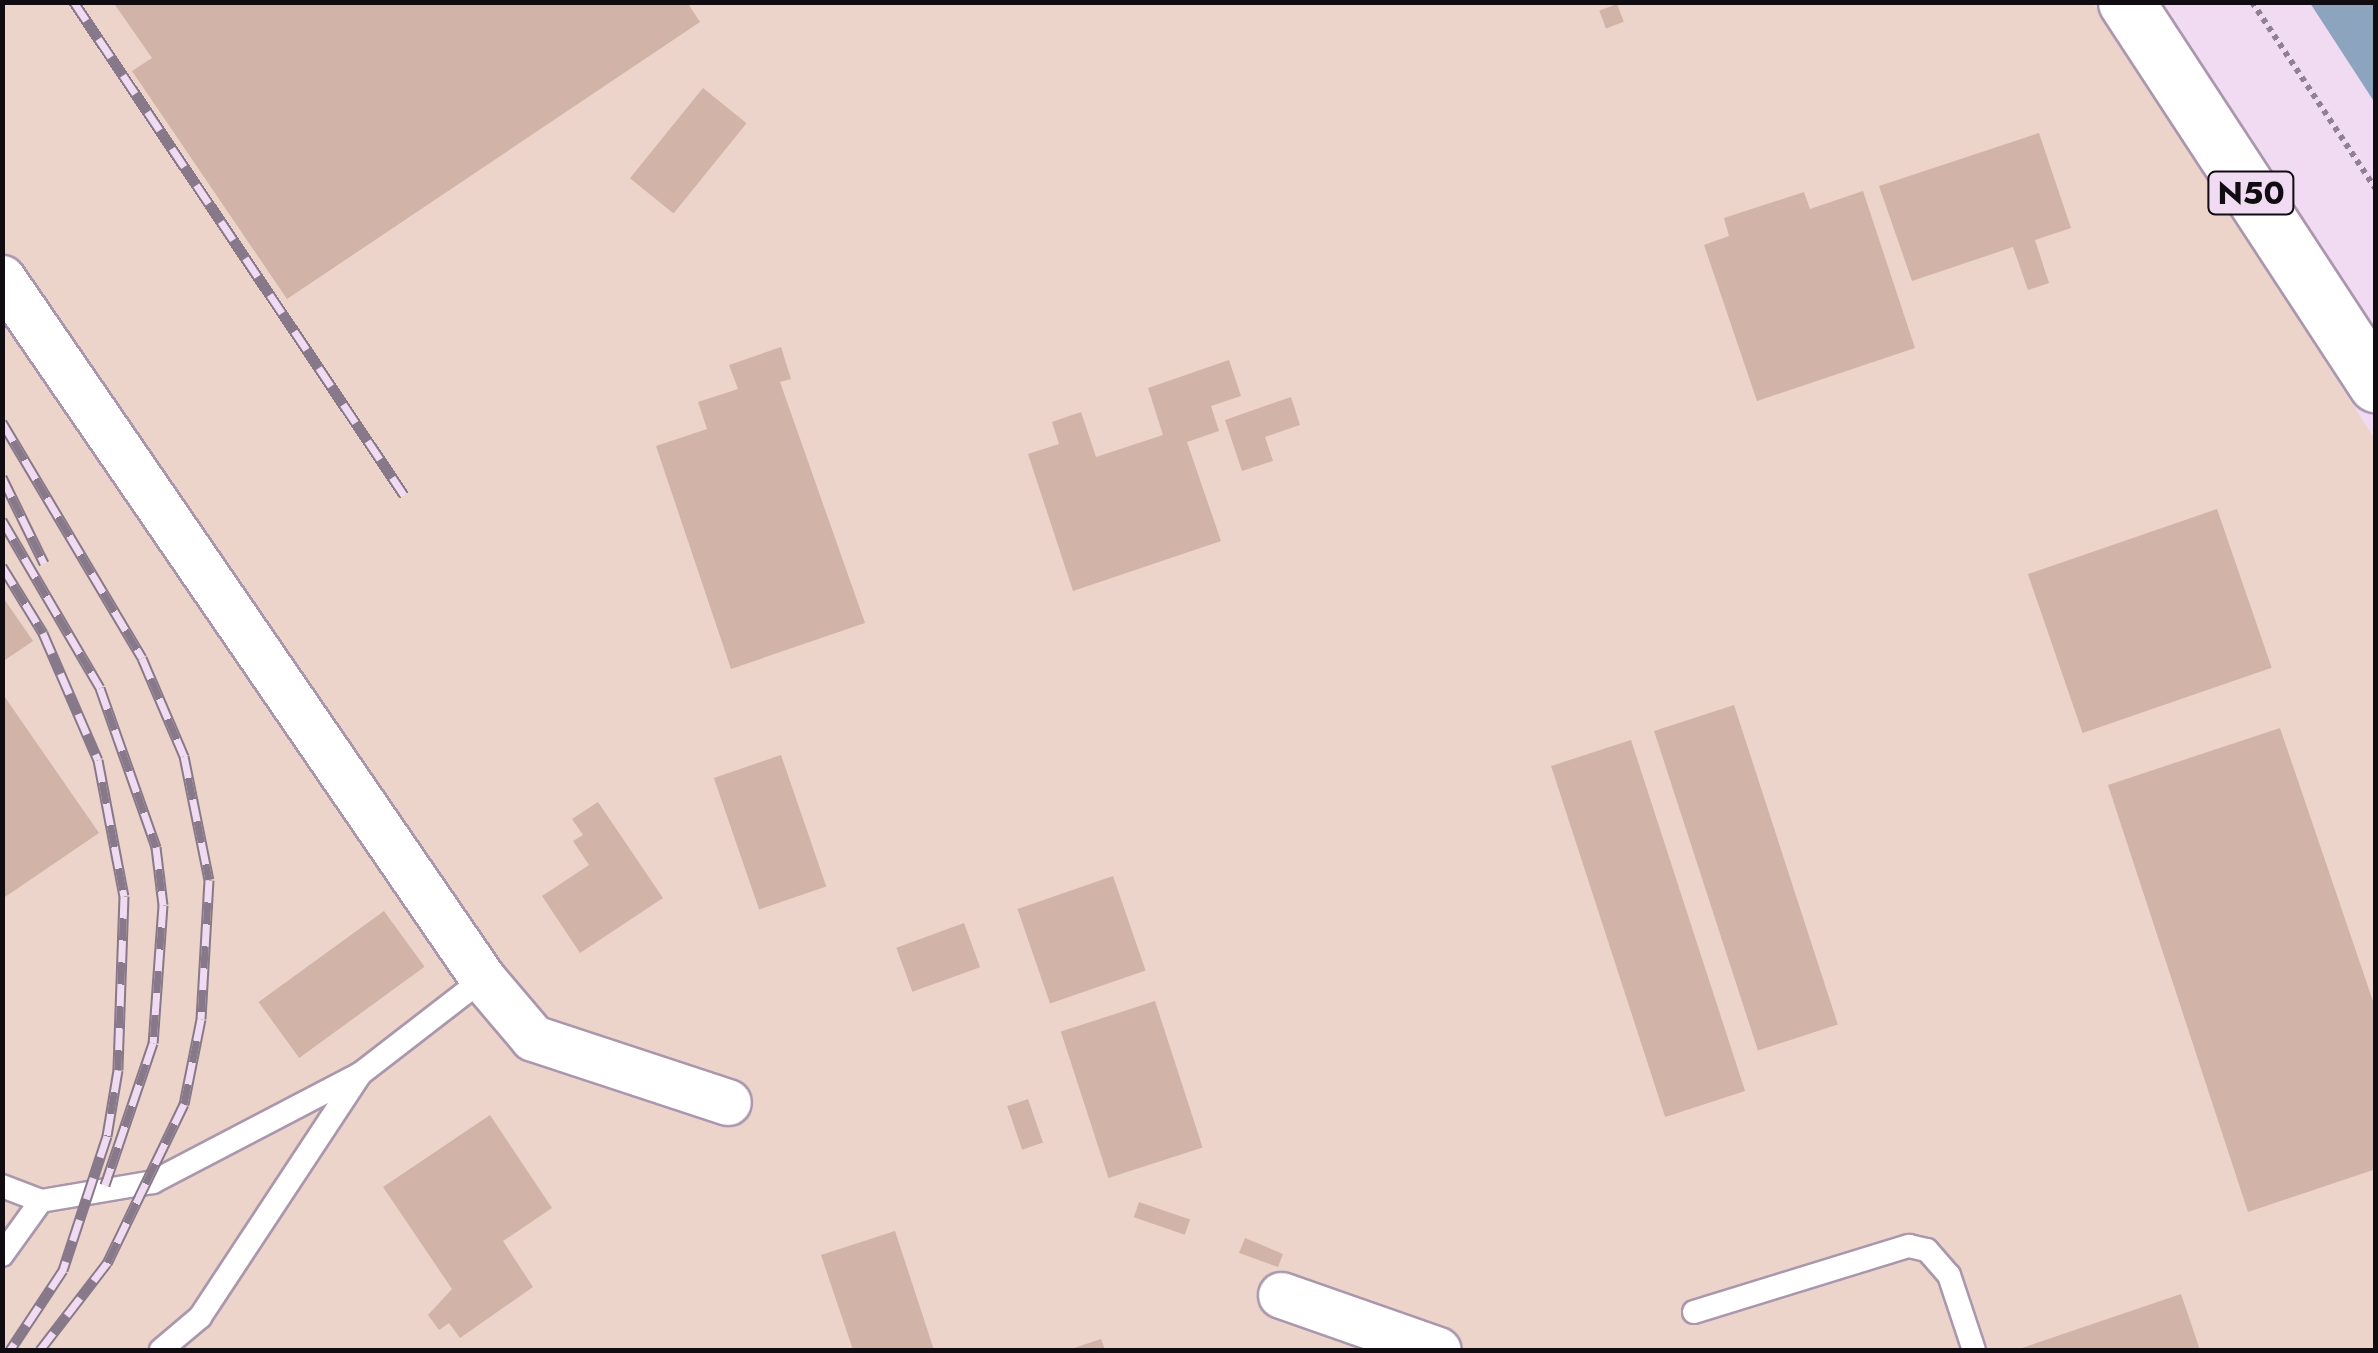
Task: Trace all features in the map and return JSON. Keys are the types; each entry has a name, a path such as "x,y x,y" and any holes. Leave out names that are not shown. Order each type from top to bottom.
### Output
{"main road":[{"name":"N50","path":"2126,2 2376,384"}],"street":[{"path":"2,278 483,979 533,1038 728,1102"},
{"path":"1281,1294 1438,1350"}],"lane":[{"path":"2,1186 41,1201 152,1182 360,1074 483,979"},
{"path":"161,1350 200,1317 360,1074"},
{"path":"2,1254 41,1201"},
{"path":"1694,1312 1909,1246 1927,1250 1949,1275 1974,1350"}],"path":[{"path":"2252,2 2376,189"}],"shaded area":[{"path":"3,3 2093,3 2375,439 2375,1350 3,1350"}],"water":[{"path":"2310,3 2375,3 2375,103"}],"building":[{"path":"113,2 687,2 700,22 287,299 132,71 152,58"},
{"path":"1617,4 1624,22 1606,29 1599,11"},
{"path":"703,88 747,123 674,213 630,178"},
{"path":"2039,133 2071,228 2035,240 2049,283 2028,290 2013,247 1912,281 1879,186"},
{"path":"1863,191 1915,348 1757,401 1704,245 1729,236 1724,218 1804,192 1810,209"},
{"path":"781,347 791,379 780,382 865,623 731,669 656,446 707,429 698,402 738,389 729,365"},
{"path":"1229,360 1241,396 1211,406 1219,431 1187,442 1221,541 1073,591 1028,454 1059,444 1052,422 1081,412 1096,457 1163,435 1148,388"},
{"path":"1291,397 1300,425 1265,437 1273,461 1242,471 1225,420"},
{"path":"2217,509 2272,668 2083,733 2028,574"},
{"path":"2,596 33,641 2,662"},
{"path":"2,693 99,833 2,899"},
{"path":"1734,705 1838,1025 1758,1051 1654,731"},
{"path":"2280,728 2376,1010 2376,1169 2248,1212 2108,785"},
{"path":"1631,740 1745,1091 1665,1117 1551,766"},
{"path":"781,755 826,886 759,910 714,778"},
{"path":"598,802 663,898 580,953 542,896 589,865 573,841 583,835 572,819"},
{"path":"1113,876 1146,971 1050,1003 1018,909"},
{"path":"384,911 425,967 299,1058 259,1002"},
{"path":"964,923 980,967 912,992 896,948"},
{"path":"1155,1001 1203,1147 1108,1178 1061,1032"},
{"path":"1028,1099 1043,1142 1022,1150 1007,1106"},
{"path":"490,1115 552,1208 503,1241 533,1287 460,1338 449,1323 439,1330 428,1315 452,1289 383,1187"},
{"path":"1139,1202 1190,1220 1185,1235 1134,1217"},
{"path":"895,1231 934,1350 853,1350 821,1255"},
{"path":"1245,1238 1283,1254 1278,1267 1239,1253"},
{"path":"2181,1294 2200,1350 2016,1350"},
{"path":"1101,1339 1105,1350 1068,1350"}],"railway":[{"path":"74,2 404,495"},
{"path":"2,422 142,658 184,756 209,880 201,1019 184,1104 107,1263 40,1350"},
{"path":"2,477 44,563"},
{"path":"2,520 100,688 156,847 163,905 153,1043 105,1185"},
{"path":"2,566 43,633 98,760 124,896 118,1070 107,1136 63,1270 10,1350"}]}
